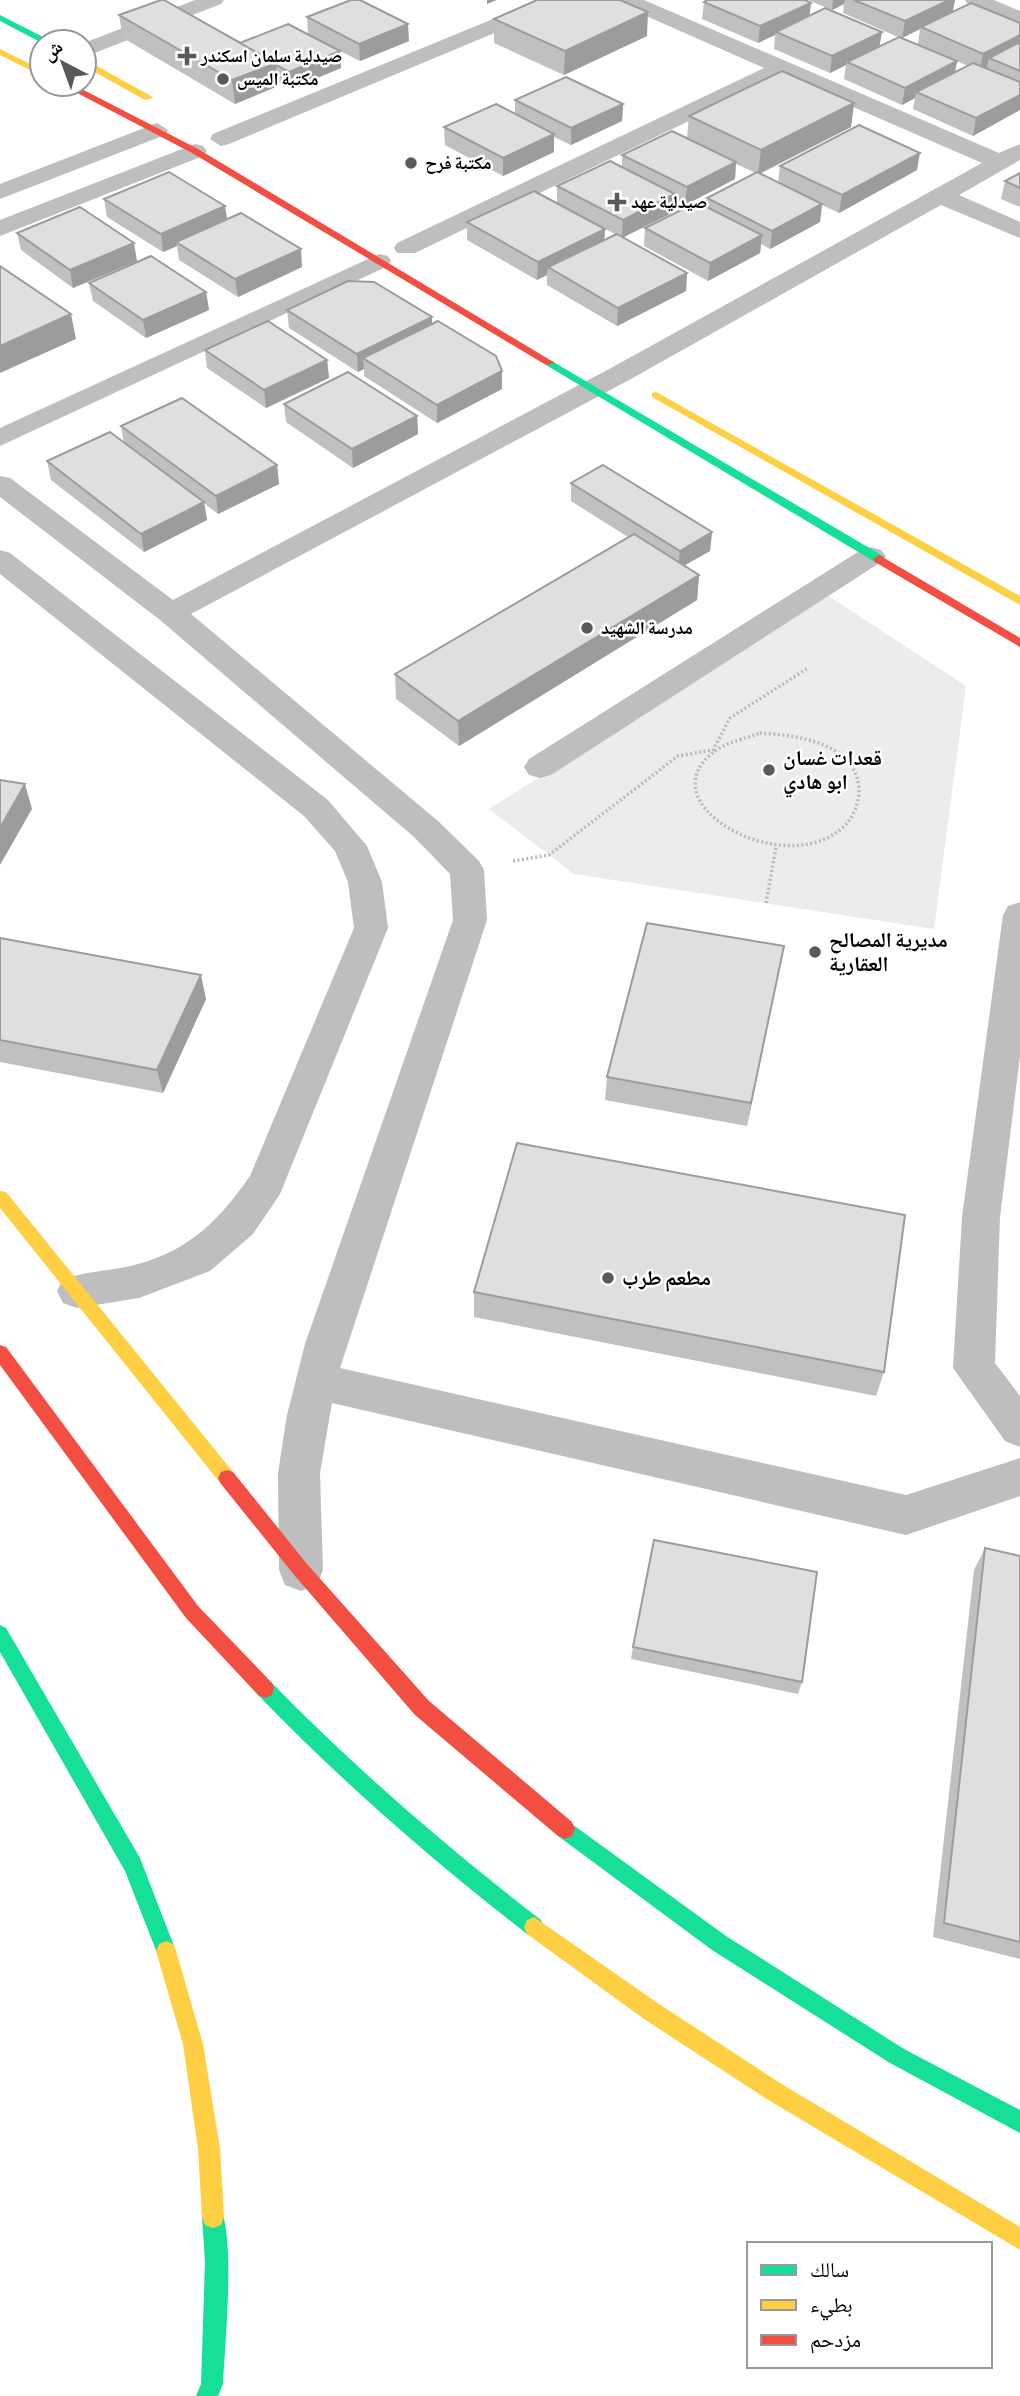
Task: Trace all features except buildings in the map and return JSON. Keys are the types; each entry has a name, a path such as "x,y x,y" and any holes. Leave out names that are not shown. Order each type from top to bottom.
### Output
{"street":[{"path":"98,46 214,0"},
{"path":"0,229 208,141 557,0"},
{"path":"626,0 782,68 1010,157"},
{"path":"975,0 1020,18"},
{"path":"0,18 28,33"},
{"path":"0,52 28,65"},
{"path":"0,438 782,68"},
{"path":"98,70 164,107"},
{"path":"93,98 157,130 244,152"},
{"path":"0,192 157,130"},
{"path":"208,141 620,380 1020,601"},
{"path":"170,613 620,380 939,195 1010,157"},
{"path":"939,195 1020,231"},
{"path":"620,380 871,556 1020,643"},
{"path":"0,484 170,613 415,820 467,870 470,920 325,1344 316,1381 299,1472 301,1570"},
{"path":"540,767 871,556"},
{"path":"0,559 316,808 351,846 365,882 371,928 266,1184 239,1223 196,1259 139,1281 77,1291"},
{"path":"1020,915 981,1217 974,1368 1020,1428"},
{"path":"0,1197 301,1570 422,1708 562,1827 719,1943 897,2056 1020,2122"},
{"path":"0,1352 192,1612 314,1741 459,1870 625,1996 812,2117 1020,2239"},
{"path":"316,1381 906,1515 1020,1477"},
{"path":"0,1634 133,1865 166,1950 192,2044 209,2148 216,2262 209,2390"}],"path":[{"path":"467,870 549,855 678,756 713,750 734,738 760,733 788,734 826,746 838,753 853,769 861,789 859,808 847,825 826,838 803,845 776,847 749,842 726,831 708,817 698,800 695,782 700,764 713,750 730,718 808,668"},
{"path":"766,903 776,847"}],"shaded area":[{"path":"827,595 966,686 934,929 574,874 489,809"}],"traffic: fast":[{"path":"0,18 28,33"},
{"path":"550,363 879,559"},
{"path":"0,1634 133,1865 166,1951"},
{"path":"265,1689 328,1753 394,1813 534,1927"},
{"path":"565,1829 719,1943 897,2056 1020,2122"},
{"path":"207,2396 212,2384 216,2262 213,2217"}],"traffic: slow":[{"path":"0,52 28,66"},
{"path":"98,70 148,98"},
{"path":"656,395 1020,601"},
{"path":"0,1197 227,1478"},
{"path":"534,1927 711,2051 833,2128 1020,2239"},
{"path":"166,1951 193,2044 209,2149 213,2217"}],"traffic: jam":[{"path":"92,98 195,151 550,363"},
{"path":"879,559 1020,643"},
{"path":"0,1352 192,1612 265,1689"},
{"path":"227,1478 301,1570 422,1708 565,1829"}],"place":[{"name":"صيدلية سلمان اسكندر","path":"187,56"},
{"name":"مكتبة الميس","path":"223,79"},
{"name":"مكتبة فرح","path":"411,163"},
{"name":"صيدلية عهد","path":"617,202"},
{"name":"مدرسة الشهيد","path":"587,628"},
{"name":"قعدات غسان ابو هادي","path":"769,770"},
{"name":"مديرية المصالح العقارية","path":"815,952"},
{"name":"مطعم طرب","path":"608,1278"}]}
